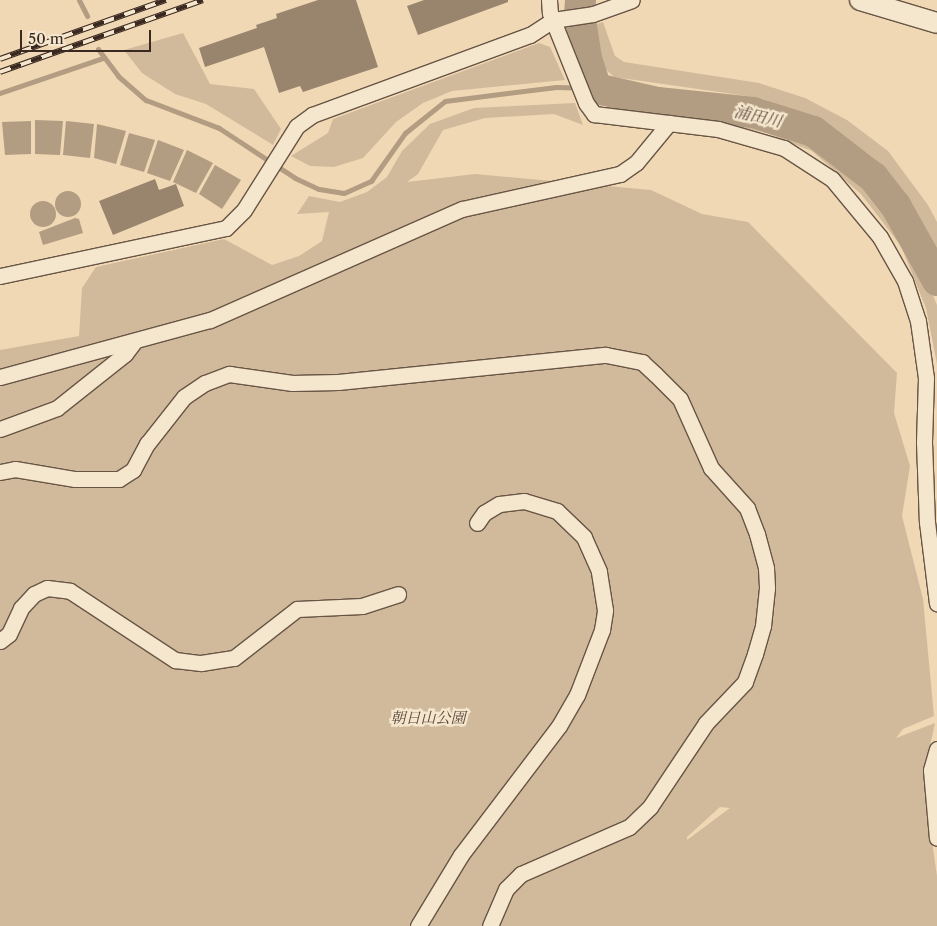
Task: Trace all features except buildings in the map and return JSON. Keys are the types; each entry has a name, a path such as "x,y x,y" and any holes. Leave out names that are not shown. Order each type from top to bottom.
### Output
{"street":[{"path":"549,0 553,20 577,75 586,103 594,114 748,135 784,148 832,179 880,237 905,281 918,321 926,378 924,442 927,513 937,603"},
{"path":"0,276 226,228 244,210 289,137 312,115 530,35 553,20 593,14 632,0"},
{"path":"860,0 937,23"},
{"path":"0,377 210,320 382,247 462,209 620,174 636,163 669,123"},
{"path":"0,429 57,408 124,354 134,342"},
{"path":"0,472 15,469 75,479 119,479 133,470 147,444 184,396 205,383 229,374 292,383 338,382 606,355 642,362 655,374 680,399 711,468 746,508 757,534 766,568 767,588 763,626 755,654 745,682 706,723 650,807 629,827 521,874 506,889 490,926"},
{"path":"418,926 462,855 559,726 577,695 602,630 605,610 599,571 584,537 557,511 524,501 499,504 484,513 477,523"},
{"path":"0,641 9,634 21,608 34,594 47,588 70,591 175,660 200,663 234,658 297,609 362,606 398,594"},
{"path":"937,749 931,770 937,838"}],"green space":[{"path":"603,22 615,56 624,62 759,83 805,98 847,120 888,151 928,205 937,222 937,254 910,204 875,159 826,123 761,98 614,77 601,65 593,25"},
{"path":"183,33 210,84 254,89 281,129 273,145 206,104 175,94 142,73 124,50"},
{"path":"539,43 550,47 565,80 452,91 423,103 396,122 363,158 334,167 310,166 291,156 328,133 333,119"},
{"path":"591,92 629,104 758,119 812,140 875,192 924,274 937,305 937,364 926,308 901,246 861,194 812,151 766,133 696,118 598,104"},
{"name":"朝日山公園","path":"575,103 583,125 554,114 485,118 443,130 418,174 407,182 475,174 651,190 702,214 748,222 897,373 894,413 910,466 902,516 923,599 934,716 903,729 896,738 935,723 926,764 925,794 937,876 937,926 0,926 0,350 79,336 82,288 96,267 224,239 272,265 299,256 322,241 329,212 297,214 309,196 340,202 367,192 387,177 402,151 430,124 474,108","holes":["720,807 730,808 687,840 687,837"]}],"shaded area":[{"path":"35,120 63,121 60,155 35,154"},
{"path":"31,121 31,154 5,155 2,122"},
{"path":"66,121 94,124 90,158 63,155"},
{"path":"97,124 126,131 116,164 94,158"},
{"path":"129,133 155,140 144,172 120,165"},
{"path":"158,140 184,150 170,181 147,173"},
{"path":"187,150 213,163 196,193 173,182"},
{"path":"215,165 241,180 222,209 199,194"},
{"path":"68,191 77,195 81,204 77,213 68,217 59,213 55,204 59,195"},
{"path":"43,201 52,205 56,214 52,223 43,227 34,223 30,214 34,205"},
{"path":"75,218 79,219 83,233 43,245 39,232"}],"waterway":[{"path":"79,0 87,16"},
{"name":"浦田川","path":"580,0 579,13 586,58 596,88 657,102 753,112 813,131 873,177 895,205 937,280"},
{"path":"98,49 118,76 146,100 219,128 295,178 319,189 344,193 371,181 405,133 445,101 556,87 596,88"},
{"path":"0,93 103,58"}],"railway":[{"path":"0,59 166,0"},
{"path":"0,72 203,0"}]}
